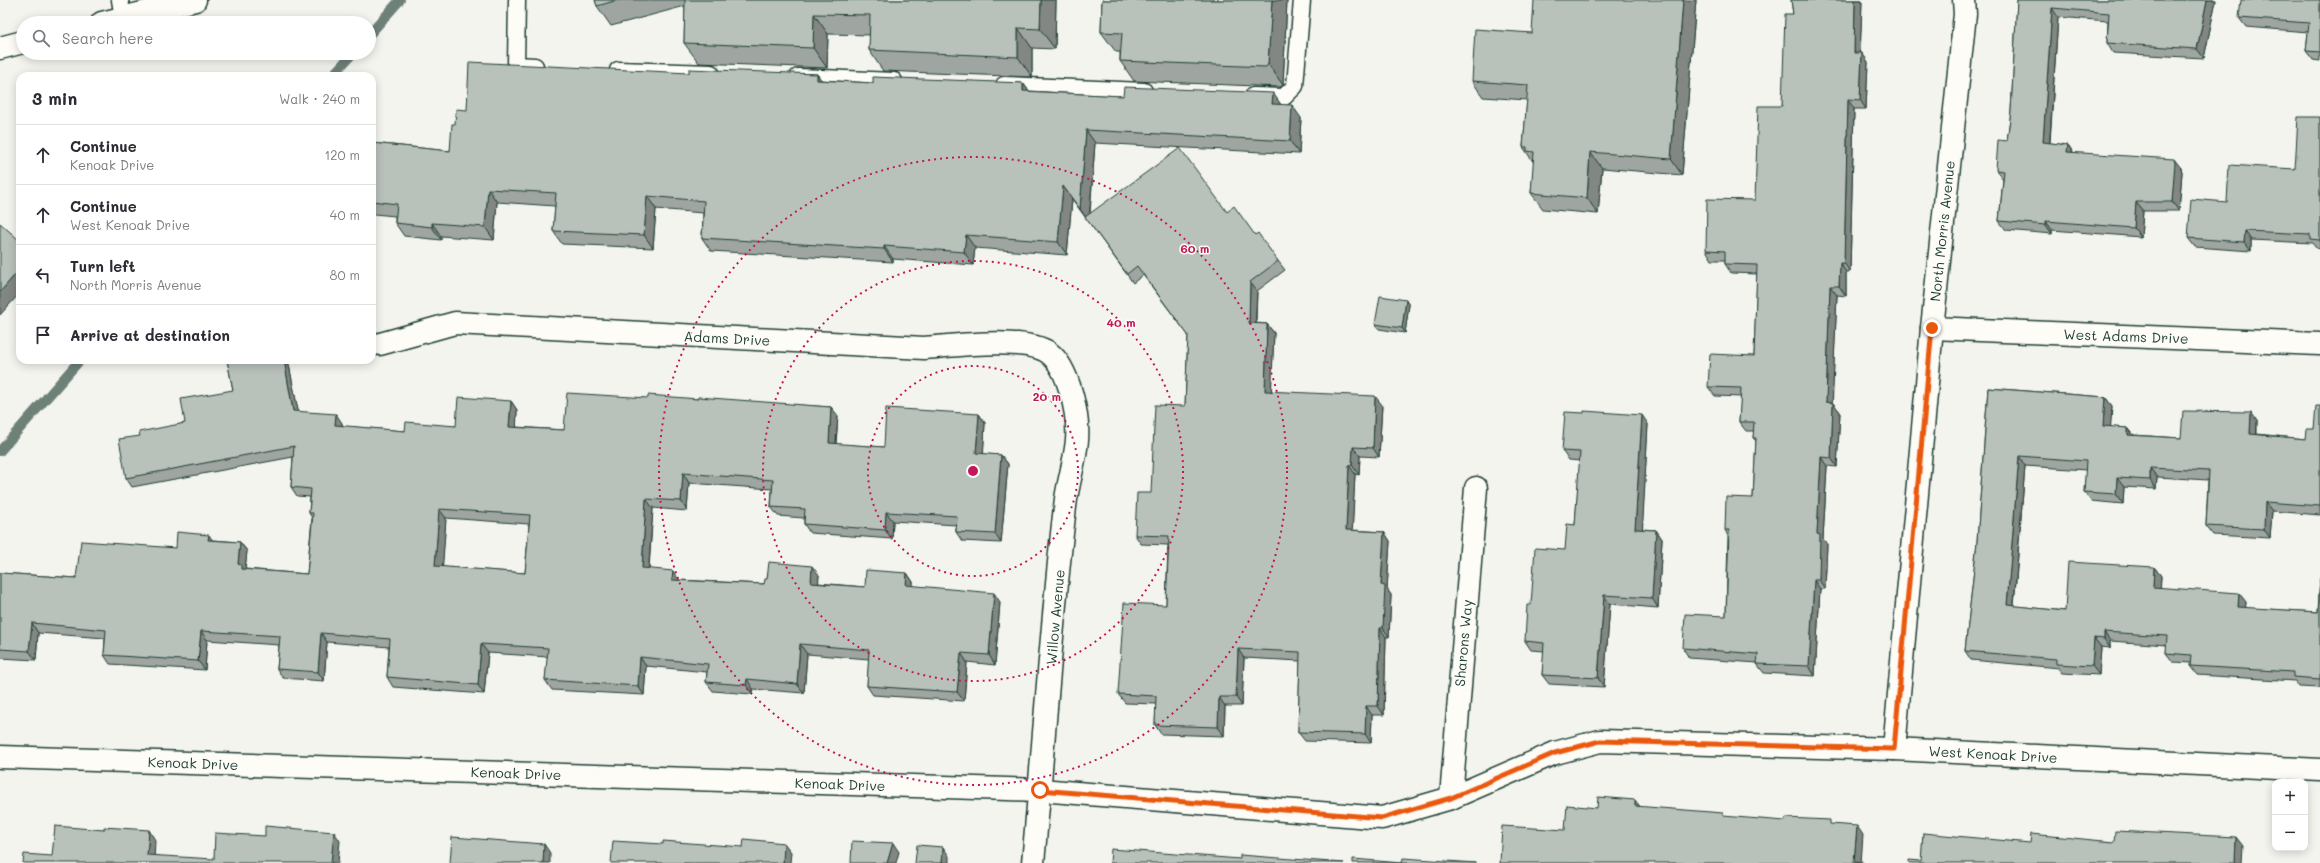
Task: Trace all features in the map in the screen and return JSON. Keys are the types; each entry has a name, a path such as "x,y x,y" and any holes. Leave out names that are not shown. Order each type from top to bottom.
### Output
{"street":[{"path":"112,16 122,9 195,0"},
{"name":"North Morris Avenue","path":"1894,749 1932,328 1965,14 1964,0"},
{"path":"0,48 16,44"},
{"name":"Adams Drive","path":"380,344 455,323 924,348 973,344 1019,344 1048,352 1065,373"},
{"name":"West Adams Drive","path":"1932,328 2320,344"},
{"name":"Willow Avenue","path":"1033,863 1065,505 1077,439 1073,402 1065,373"},
{"name":"Sharons Way","path":"1451,798 1476,488"},
{"name":"Kenoak Drive","path":"0,758 1040,790 1382,818 1451,798 1555,753 1600,741 1666,744"},
{"name":"West Kenoak Drive","path":"1666,744 1894,749 2320,770"}],"lane":[{"path":"517,0 516,65 547,67"},
{"path":"1237,95 1284,97 1295,86 1302,0"},
{"path":"603,69 730,74"},
{"path":"785,76 912,82"},
{"path":"991,85 1158,92"}],"building":[{"path":"595,0 618,0 597,6"},
{"path":"685,0 1041,0 1040,29 1018,28 1018,57 869,50 870,15 814,14 813,48 684,43"},
{"path":"1102,0 1272,0 1268,64 1266,67 1120,61 1122,33 1101,32"},
{"path":"1534,0 1683,0 1671,159 1590,152 1587,198 1531,193 1534,152 1527,151 1527,147 1523,147 1528,85 1472,81 1475,29 1532,33"},
{"path":"1791,0 1855,0 1854,53 1862,53 1860,100 1848,99 1844,263 1840,263 1839,286 1830,286 1826,402 1833,403 1831,458 1821,457 1817,534 1820,535 1819,580 1814,580 1809,666 1757,664 1758,654 1683,648 1685,614 1726,616 1729,530 1725,530 1726,497 1753,498 1756,438 1753,438 1754,422 1739,422 1741,388 1708,387 1710,354 1754,356 1757,265 1725,264 1725,251 1706,250 1707,199 1755,200 1758,106 1782,106 1785,14 1793,14"},
{"path":"2017,0 2207,0 2197,49 2107,43 2109,13 2052,8 2043,142 2068,145 2067,152 2174,159 2172,202 2136,202 2134,228 2046,221 2046,225 1999,221 2004,171 1996,170 1998,140 2007,141 2011,111"},
{"path":"2241,0 2320,0 2320,52 2306,51 2309,23 2239,18"},
{"path":"469,62 689,73 689,69 817,74 817,80 873,83 873,77 1023,83 1023,91 1123,96 1124,87 1273,93 1272,104 1292,105 1290,141 1086,130 1080,209 1063,186 1058,242 966,235 964,252 884,246 884,249 702,238 704,201 647,196 644,235 553,231 556,193 488,189 485,227 432,223 432,227 395,223 397,204 376,201 376,143 450,151 452,124 455,124 456,109 467,110"},
{"path":"2298,117 2320,117 2320,240 2310,239 2310,234 2245,231 2244,242 2188,238 2191,199 2227,202 2229,165 2295,169"},
{"path":"1180,148 1227,212 1234,206 1255,235 1258,233 1278,261 1250,282 1249,323 1267,324 1265,391 1375,396 1373,448 1353,447 1352,465 1349,465 1346,530 1384,532 1381,585 1385,586 1383,628 1380,628 1378,706 1366,706 1365,734 1298,732 1300,652 1238,649 1236,697 1219,697 1218,727 1155,725 1156,696 1118,694 1124,603 1166,605 1169,536 1135,535 1137,493 1151,493 1155,405 1185,406 1188,335 1137,266 1127,274 1085,217"},
{"path":"0,223 16,237 16,274 0,292"},
{"path":"1380,296 1406,300 1402,328 1375,324"},
{"path":"228,364 285,364 293,411 336,414 335,425 405,431 406,422 456,426 458,397 511,401 509,427 564,430 567,393 648,398 648,395 698,399 698,397 831,407 829,443 884,447 886,408 979,414 976,453 1001,455 995,534 956,532 957,516 886,512 885,530 804,524 805,509 771,507 773,480 683,473 681,501 646,499 642,568 673,571 672,580 764,584 765,579 767,579 769,562 812,566 811,583 865,587 866,570 907,573 906,585 994,593 989,655 961,653 957,692 867,686 869,650 800,644 797,684 747,679 746,685 706,682 708,664 640,657 638,686 545,680 548,648 481,644 478,685 387,677 390,639 321,633 318,672 277,669 280,636 201,631 198,661 104,655 106,630 32,623 29,651 0,649 0,573 76,578 81,541 176,548 177,532 209,535 208,540 240,542 238,564 241,565 241,569 307,574 313,513 309,513 311,489 291,487 294,446 126,478 119,439 140,436 139,432 185,423 181,399 233,390","holes":["439,509 530,515 525,573 435,566"]},
{"path":"1988,388 2105,397 2103,426 2128,428 2128,435 2181,438 2183,411 2251,412 2250,434 2306,439 2307,429 2314,429 2316,406 2320,406 2320,506 2265,502 2264,529 2206,526 2209,471 2150,468 2150,480 2117,478 2116,494 2084,492 2086,461 2019,456 2007,605 2065,611 2068,562 2154,567 2153,587 2239,593 2238,607 2318,612 2320,578 2320,679 2293,677 2293,672 2190,666 2191,655 2166,653 2167,636 2104,632 2104,639 2094,638 2092,666 2056,664 2056,659 1965,651 1977,542"},
{"path":"1584,411 1642,415 1635,529 1656,530 1652,598 1604,595 1598,678 1542,675 1544,643 1525,641 1527,605 1531,605 1535,548 1565,550 1567,524 1575,525 1580,452 1562,451 1565,412 1584,413"},
{"path":"1598,797 1635,800 1635,806 1723,813 1723,816 1785,821 1786,818 1830,820 1830,824 1857,826 1854,862 1864,863 1500,863 1502,826 1565,830 1567,805 1597,808"},
{"path":"55,826 104,830 104,827 149,830 147,855 214,859 215,833 265,836 265,826 334,832 331,863 23,863 24,854 52,856"},
{"path":"2115,831 2236,837 2235,863 1909,863 1909,860 1921,861 1923,833 2030,843 2031,834 2114,842"},
{"path":"452,837 544,844 543,863 450,863"},
{"path":"744,839 784,843 783,863 611,863 613,841 663,844 663,841 743,847"},
{"path":"852,841 893,843 887,863 851,863"},
{"path":"917,845 943,847 942,863 915,863"},
{"path":"1111,849 1240,859 1240,855 1344,863 1110,863"},
{"path":"1403,858 1476,863 1402,863"},
{"path":"1353,859 1402,863 1353,863"}],"waterway":[{"path":"376,27 400,0"},
{"path":"336,72 347,60"},
{"path":"0,451 76,364"}],"route":[{"path":"1040,790 1382,818 1451,798 1555,753 1600,741 1666,744 1894,749 1932,328"}]}
